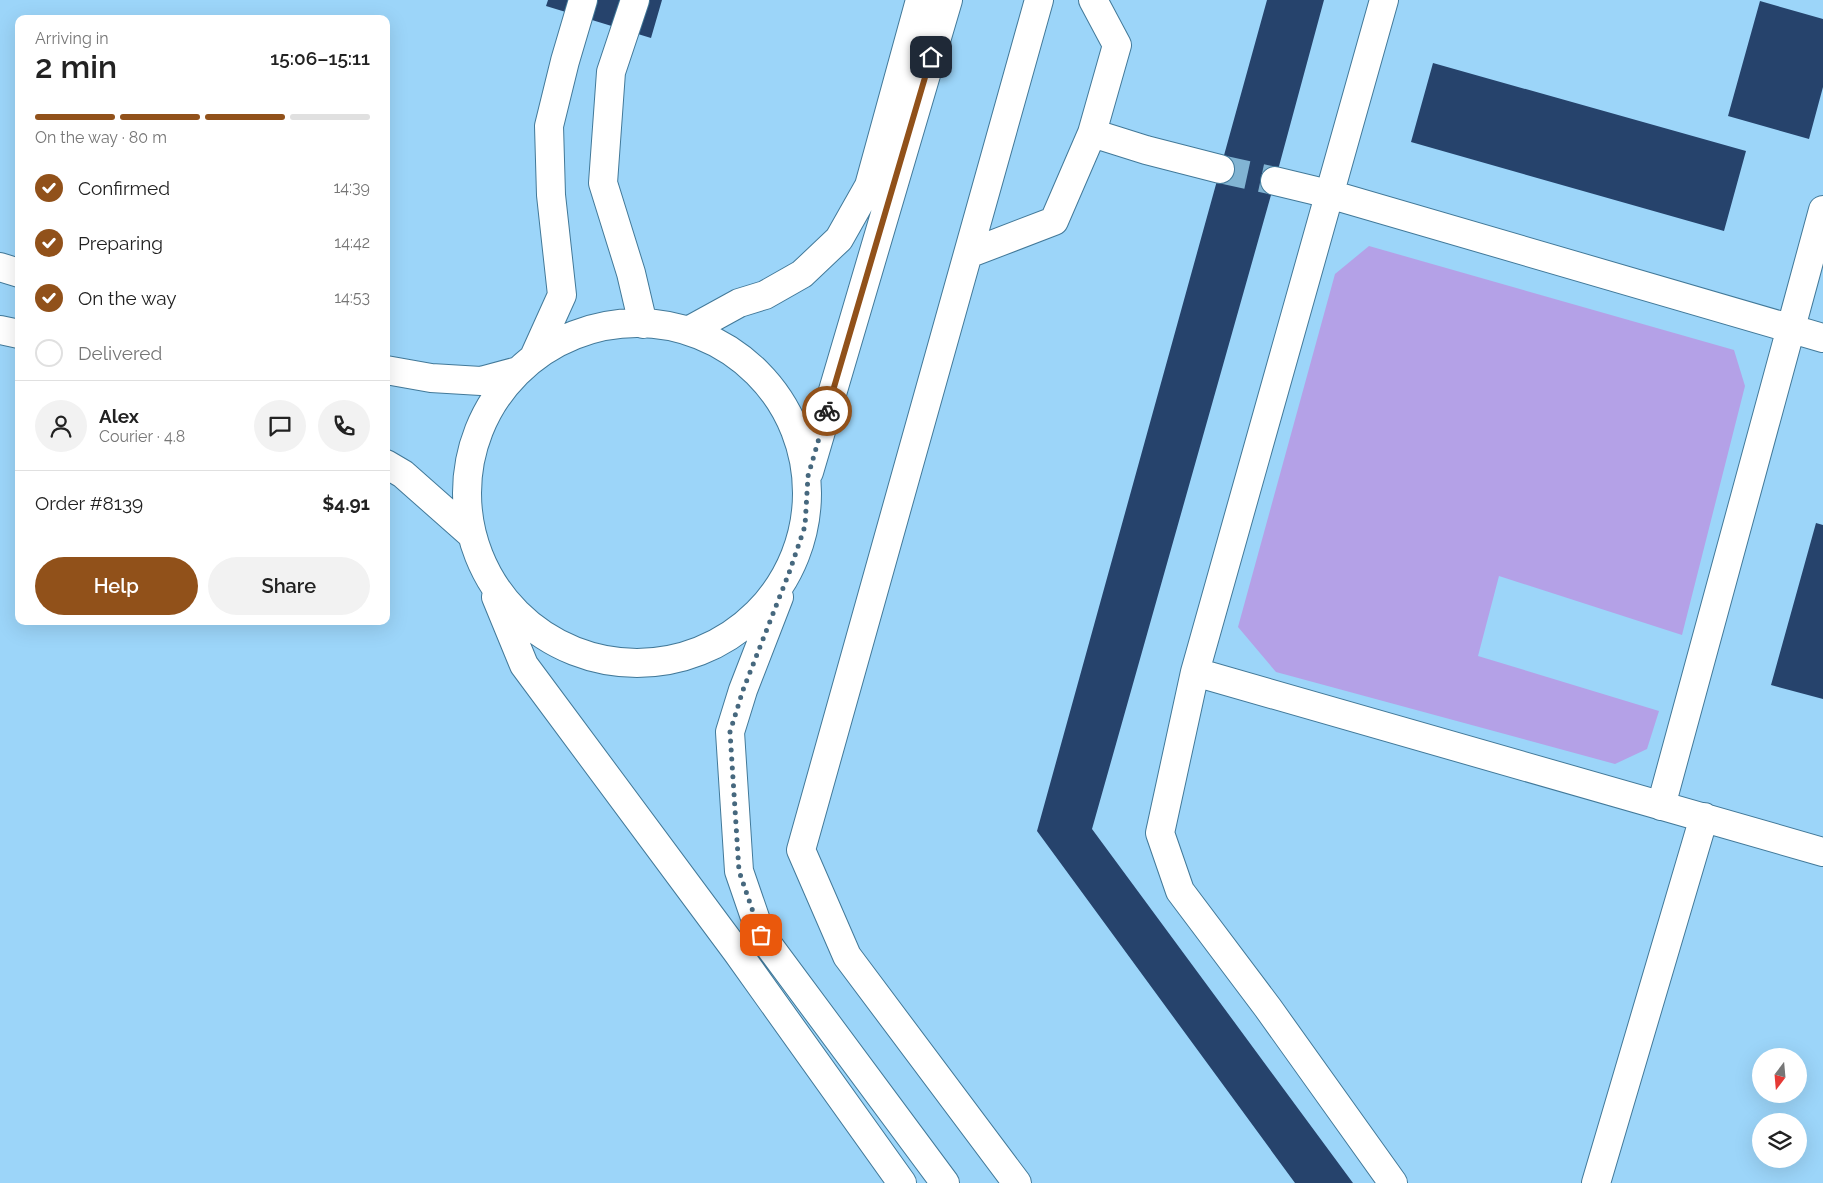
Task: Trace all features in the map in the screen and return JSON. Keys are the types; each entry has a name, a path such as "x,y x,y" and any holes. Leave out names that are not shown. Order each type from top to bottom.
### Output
{"street":[{"path":"584,0 565,61 549,126 551,195 562,295 526,364 495,398 478,430 469,464 467,500 474,541 524,665 737,952 902,1183"},
{"path":"634,0 611,72 603,183 631,273 643,324"},
{"path":"688,331 739,303 765,295 802,274 839,239 868,186 920,0"},
{"path":"945,1183 761,935 739,871 730,732 743,690 789,573 805,526 808,476 948,0"},
{"path":"1017,1183 847,956 801,850 1039,0"},
{"path":"968,254 1054,222 1092,133 1117,45 1093,0"},
{"path":"1384,0 1195,672 1160,833 1180,891 1268,1008 1393,1183"},
{"path":"1092,133 1146,150 1220,169"},
{"path":"1276,181 1329,194 1823,338"},
{"path":"1661,806 1823,210"},
{"path":"0,268 15,272"},
{"path":"390,371 431,378 481,381 526,364 585,331 643,324 688,331 718,344 746,362 769,386 788,413 801,444 808,476"},
{"path":"0,330 15,333"},
{"path":"390,466 403,474 474,541 498,592 532,628 576,652 624,663 674,660 720,642 760,612 789,573"},
{"path":"1195,672 1823,852"},
{"path":"1596,1183 1704,817"}],"shaded area":[{"path":"1369,246 1734,350 1745,386 1682,635 1499,576 1478,656 1659,711 1647,749 1615,764 1276,672 1238,627 1335,274"}],"building":[{"path":"548,0 662,0 651,38 546,6"},
{"path":"1267,0 1324,0 1275,181 1092,829 1353,1183 1295,1183 1037,831"},
{"path":"1760,1 1823,19 1823,87 1809,139 1728,116"},
{"path":"1433,63 1746,151 1724,231 1411,142"},
{"path":"1816,523 1823,525 1823,699 1771,685"}],"tunnel":[{"path":"1220,169 1275,181"}],"way so far":[{"path":"761,935 739,871 730,732 743,690 789,573 805,526 808,476 827,411"}],"route":[{"path":"827,411 931,57"}]}
